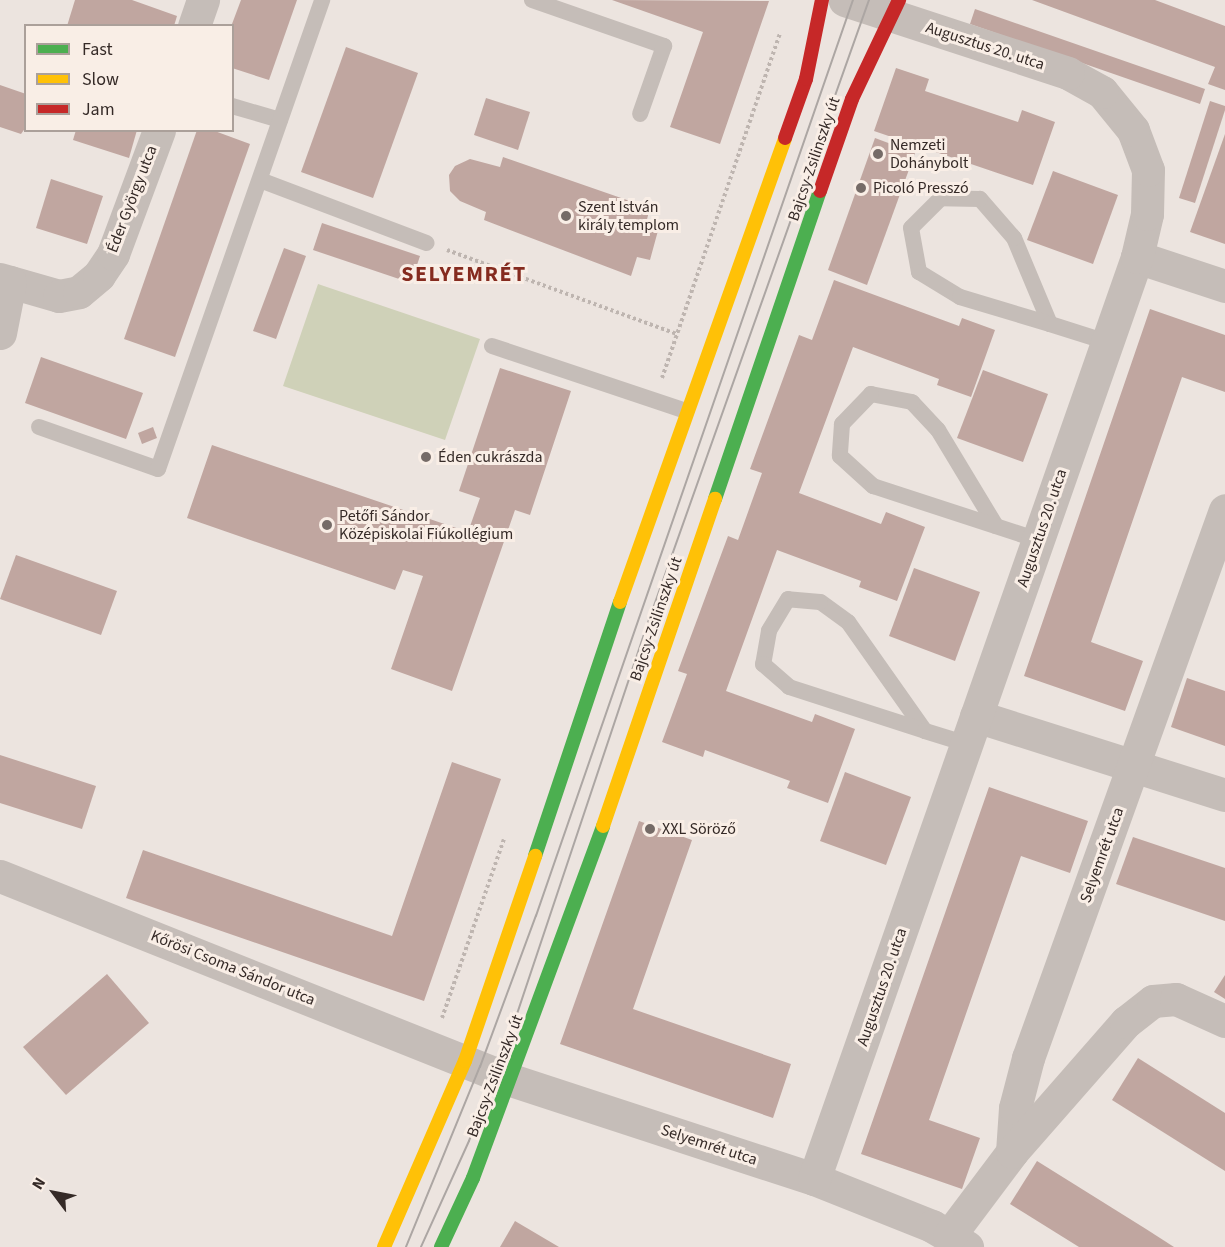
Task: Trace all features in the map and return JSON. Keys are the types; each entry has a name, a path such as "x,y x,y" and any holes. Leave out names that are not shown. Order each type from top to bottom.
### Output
{"street":[{"path":"196,24 203,0"},
{"name":"Bajcsy-Zsilinszky út","path":"384,1247 465,1061 686,411 806,79 822,0"},
{"name":"Augusztus 20. utca","path":"814,1179 1137,257 1147,214 1149,170 1133,130 1102,92 1068,73 896,8 845,0"},
{"name":"Bajcsy-Zsilinszky út","path":"441,1247 512,1080 565,936 852,99 896,8"},
{"name":"Éder György utca","path":"5,280 59,296 79,292 99,275 113,254 158,132"},
{"path":"1137,257 1225,286"},
{"path":"0,333 5,280"},
{"name":"Selyemrét utca","path":"1012,1152 1015,1108 1028,1058 1225,510"},
{"path":"971,730 1135,764 1225,795"},
{"name":"Kőrösi Csoma Sándor utca","path":"0,876 465,1061"},
{"name":"Selyemrét utca","path":"465,1061 512,1080 814,1179 958,1242 1012,1152 1126,1022 1153,1001 1176,999 1225,1021"}],"lane":[{"path":"39,427 158,468 322,0"},
{"path":"532,0 664,46 640,114"},
{"path":"234,107 280,120"},
{"path":"260,180 427,243"},
{"path":"1050,324 1014,238 980,199 940,198 911,228 919,272 960,297 1107,342"},
{"path":"492,346 686,411"},
{"path":"996,526 938,430 912,402 871,394 842,424 840,456 873,486 1038,540"},
{"path":"925,731 848,622 820,602 788,600 769,631 763,664 789,687 925,731 971,730"}],"path":[{"path":"655,400 784,23"},
{"path":"427,243 677,334"}],"green space":[{"path":"318,284 480,339 445,440 283,386"}],"building":[{"path":"75,0 132,0 177,16 175,24 68,24"},
{"path":"241,0 297,0 269,80 234,69 234,24 232,24"},
{"path":"612,0 769,1 720,144 670,127 703,32"},
{"path":"1032,0 1155,0 1225,26 1225,90 1208,84 1215,67"},
{"path":"975,9 1205,89 1200,104 970,24"},
{"path":"346,47 418,73 373,198 301,172"},
{"path":"896,68 929,79 925,91 1018,122 1022,110 1055,122 1033,185 874,131"},
{"path":"0,85 24,93 24,130 21,134 0,127"},
{"path":"486,98 530,112 518,150 474,135"},
{"path":"1210,101 1225,106 1225,110 1195,203 1179,198"},
{"path":"75,132 136,132 129,158 73,140"},
{"path":"196,132 217,132 250,144 175,357 124,339"},
{"path":"1225,134 1225,244 1190,232"},
{"path":"875,138 915,153 867,285 828,270"},
{"name":"Szent István király templom","path":"503,157 650,208 646,223 659,227 650,260 637,257 631,276 484,220 486,212 460,201 450,191 449,175 455,166 470,159 500,167"},
{"path":"1053,171 1118,195 1093,264 1027,240"},
{"path":"51,179 103,196 87,244 36,228"},
{"path":"322,223 420,256 411,283 313,250"},
{"path":"284,248 306,256 276,339 253,331"},
{"path":"834,280 959,326 962,318 995,330 971,397 937,385 939,379 853,347 799,493 881,524 886,512 925,527 897,601 859,587 861,581 777,550 726,691 812,722 815,714 855,729 828,803 787,788 790,781 705,750 703,757 662,742 687,674 678,671 728,536 738,540 762,473 750,469 799,335 812,340"},
{"path":"1150,309 1225,335 1225,392 1182,377 1091,642 1143,661 1125,711 1024,676"},
{"path":"41,357 143,393 126,439 25,403"},
{"name":"Petőfi Sándor Középiskolai Fiúkollégium","path":"500,368 571,391 530,515 515,510 452,691 391,669 423,576 403,570 395,590 187,518 212,445 468,532 480,498 459,491"},
{"path":"983,370 1048,394 1023,462 957,438"},
{"path":"153,427 157,438 142,444 138,433"},
{"path":"16,555 117,591 101,635 0,599"},
{"path":"914,568 980,592 955,661 889,636"},
{"path":"1187,678 1225,691 1225,746 1171,727"},
{"path":"0,755 96,786 82,829 0,803"},
{"path":"452,762 501,779 424,1001 126,898 143,850 392,936"},
{"path":"845,772 911,797 886,865 820,841"},
{"path":"989,787 1088,821 1070,873 1021,856 929,1120 980,1138 962,1189 861,1154"},
{"path":"639,821 692,840 633,1009 791,1064 773,1118 560,1044"},
{"path":"1133,837 1225,868 1225,921 1116,884"},
{"path":"107,974 149,1023 66,1095 23,1047"},
{"path":"1225,975 1225,999 1214,992"},
{"path":"1138,1058 1225,1113 1225,1171 1112,1100"},
{"path":"1037,1161 1174,1247 1079,1247 1010,1204"},
{"path":"515,1221 559,1247 500,1247"}],"tram line":[{"path":"406,1247 480,1067 536,916 853,0"},
{"path":"421,1247 469,1141 508,1041 649,620 869,0"}],"traffic: fast":[{"path":"715,499 820,191"},
{"path":"535,856 620,602"},
{"path":"441,1247 473,1178 603,826"}],"traffic: slow":[{"path":"620,602 785,138"},
{"path":"603,826 715,499"},
{"path":"384,1247 465,1061 535,856"}],"traffic: jam":[{"path":"785,138 806,79 822,0"},
{"path":"820,191 852,99 899,0"}],"place":[{"name":"Nemzeti Dohánybolt","path":"878,154"},
{"name":"Picoló Presszó","path":"861,188"},
{"name":"Szent István király templom","path":"566,216"},
{"name":"Éden cukrászda","path":"426,457"},
{"name":"Petőfi Sándor Középiskolai Fiúkollégium","path":"327,525"},
{"name":"XXL Söröző","path":"650,829"}],"district":[{"name":"SELYEMRÉT","path":"464,275"}]}
